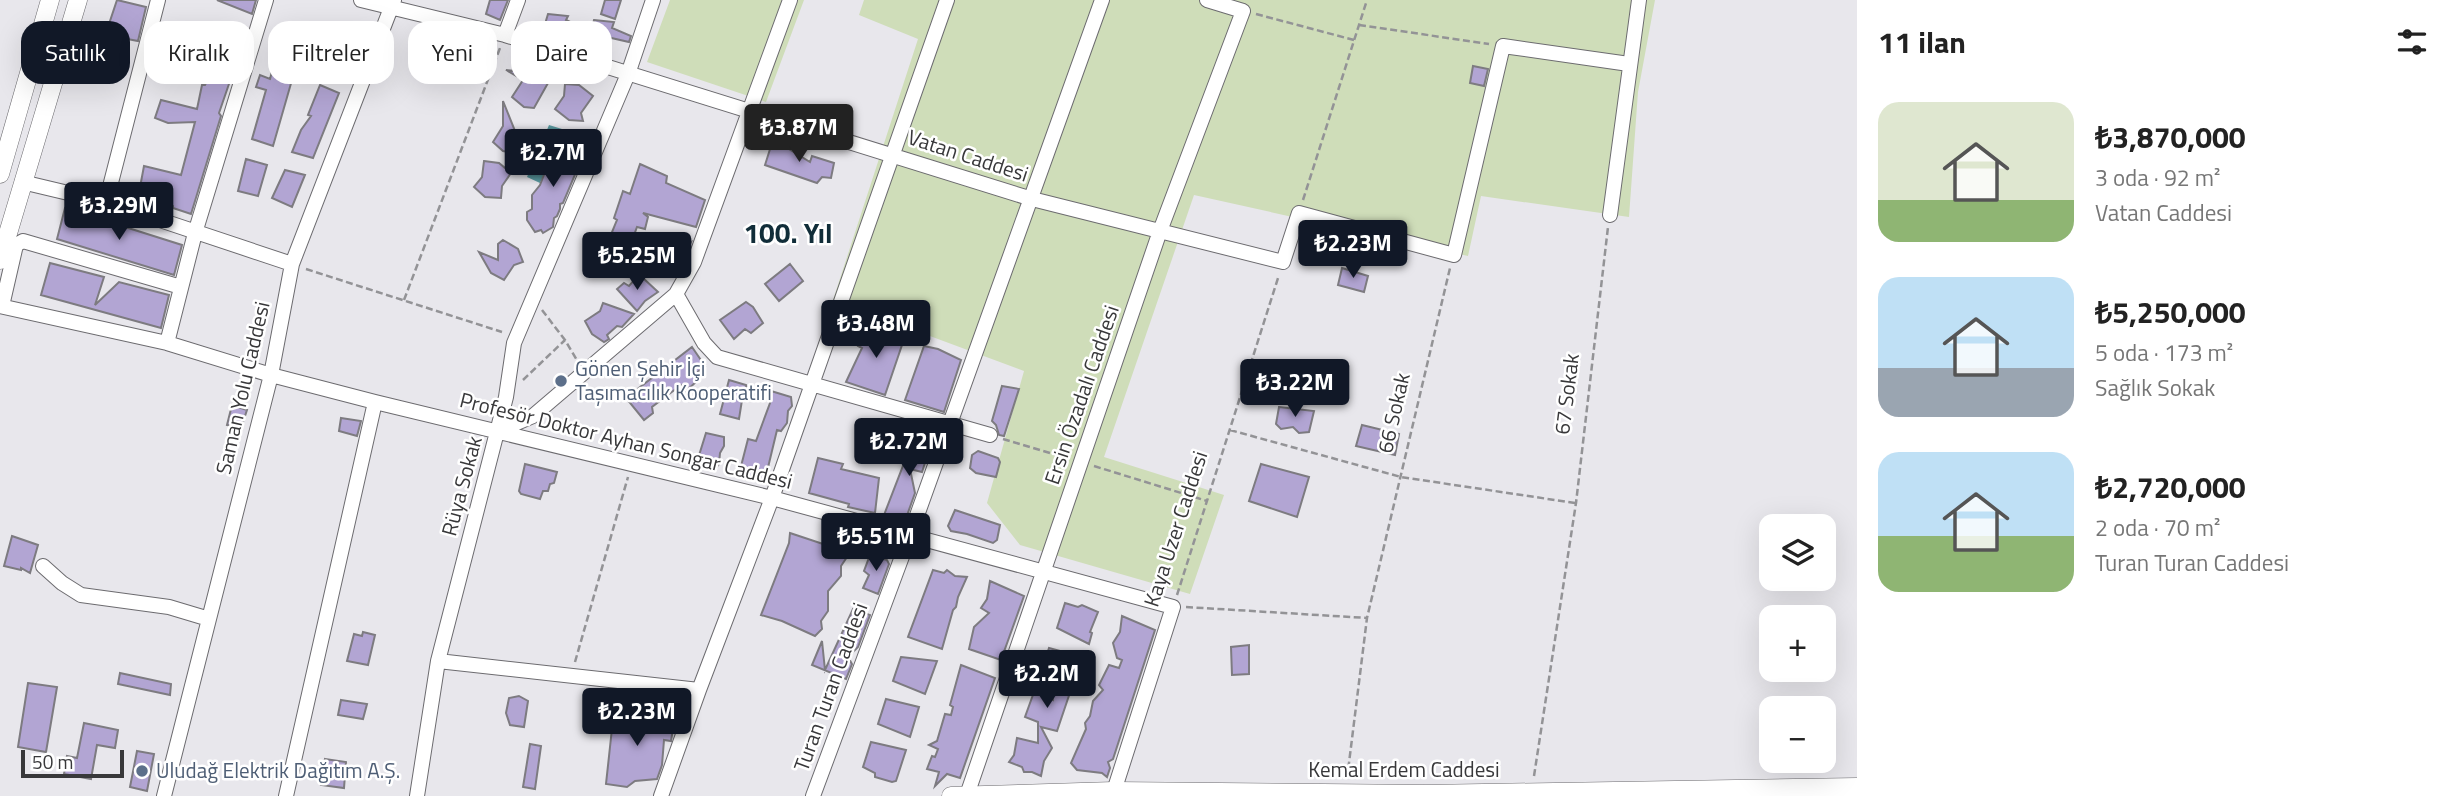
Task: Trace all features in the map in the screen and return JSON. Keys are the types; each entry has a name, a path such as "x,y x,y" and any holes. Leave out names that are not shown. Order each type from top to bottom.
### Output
{"main road":[{"path":"0,174 50,0"},
{"path":"0,260 78,0"},
{"name":"Kemal Erdem Caddesi","path":"951,796 1114,791 1427,795 1685,793 1857,787"}],"street":[{"path":"106,202 158,0"},
{"path":"167,343 195,233 266,0"},
{"name":"Vatan Caddesi","path":"361,0 392,4 505,35 1032,199 1283,262"},
{"path":"505,35 518,0"},
{"name":"Rüya Sokak","path":"417,796 438,661 498,431 506,397 513,343 628,74 653,0"},
{"path":"498,431 533,416 676,294 694,262 790,0"},
{"path":"661,796 772,498 947,0"},
{"name":"Turan Turan Caddesi","path":"813,796 951,424 1102,0"},
{"path":"1207,0 1243,10"},
{"path":"1610,215 1639,0"},
{"name":"Saman Yolu Caddesi","path":"164,796 271,375 292,264 392,4"},
{"name":"Ersin Özadalı Caddesi","path":"967,795 1160,232 1243,10"},
{"path":"1283,262 1299,214 1454,255 1503,46 1629,64"},
{"path":"22,182 106,202 292,264"},
{"path":"1,306 16,245 23,241 181,287"},
{"path":"676,294 704,343 718,357 990,435"},
{"name":"Profesör Doktor Ayhan Songar Caddesi","path":"1,306 167,343 271,375 375,402 772,498 1173,607"},
{"path":"286,796 375,402"},
{"path":"43,566 81,595 169,607 209,619"},
{"name":"Kaya Uzer Caddesi","path":"1114,791 1173,607"},
{"path":"438,661 699,690"}],"path":[{"path":"1299,214 1367,0"},
{"path":"1243,10 1354,40"},
{"path":"1359,25 1503,46"},
{"path":"404,300 505,35"},
{"name":"67 Sokak","path":"1531,794 1576,503 1610,215"},
{"name":"66 Sokak","path":"1345,793 1367,618 1454,255"},
{"name":"Kaya Uzer Caddesi","path":"1173,607 1283,262"},
{"path":"292,264 516,337"},
{"path":"533,299 565,340 584,372"},
{"path":"506,397 565,340"},
{"path":"1230,430 1401,477 1576,503"},
{"path":"990,435 1207,501"},
{"path":"571,676 632,464"},
{"path":"1173,607 1367,618"}],"green space":[{"path":"670,0 804,0 766,102 647,62"},
{"path":"864,0 1655,0 1638,92 1629,217 1481,196 1468,256 1194,195 1104,457 1224,495 1190,594 1020,545 987,503 1024,371 833,300 918,39 859,15"}],"water":[{"path":"549,125 575,133 576,143 573,145 558,142 540,183 527,177"}],"building":[{"path":"117,0 146,7 138,41 130,40 130,21 110,21"},
{"path":"217,0 256,0 252,14"},
{"path":"490,0 508,0 500,20 486,14"},
{"path":"605,0 621,0 615,19 601,14"},
{"path":"548,14 568,16 568,21 546,21"},
{"path":"612,28 631,36 629,42 612,38"},
{"path":"1473,66 1488,69 1484,86 1470,83"},
{"path":"260,75 268,78 268,84 291,84 273,146 252,139 266,90 256,87"},
{"path":"229,84 191,214 173,206 138,198 144,166 181,175 195,122 168,123 155,118 161,100 197,109 202,85"},
{"path":"520,84 547,84 534,108 524,107 512,97"},
{"path":"565,84 579,85 593,96 581,113 583,121 569,120 555,109 564,96"},
{"path":"320,85 339,93 313,158 292,152 301,130 311,116 308,115"},
{"path":"503,101 517,136 508,152 493,142 503,126"},
{"path":"771,146 784,146 810,162 812,156 834,163 831,178 822,177 817,183 765,165"},
{"path":"561,147 582,158 554,218 553,227 543,233 541,230 535,232 527,220 527,212 532,209 532,195 540,185 554,149"},
{"path":"246,159 267,165 258,196 238,191"},
{"path":"484,161 499,163 511,173 502,186 501,198 485,197 474,187 482,177"},
{"path":"640,164 667,176 666,183 705,200 696,227 643,213 648,217 645,229 637,227 626,257 620,255 614,268 608,271 596,265 599,249 605,241 608,242 617,220 614,218 623,191 630,194"},
{"path":"285,170 305,175 292,207 272,198"},
{"path":"65,208 182,245 174,275 57,239"},
{"path":"503,240 518,249 523,262 514,265 504,280 491,273 479,252 498,260 498,244"},
{"path":"691,242 675,276 655,256 669,245 675,243 679,247"},
{"path":"50,263 104,277 95,305 119,282 169,295 161,328 41,295"},
{"path":"790,264 803,281 779,301 765,284"},
{"path":"1342,268 1368,276 1364,292 1338,285"},
{"path":"636,278 643,278 658,292 637,311 617,289 624,283 629,286"},
{"path":"746,302 753,307 763,323 751,333 745,329 734,339 720,320"},
{"path":"603,303 634,314 622,327 617,326 607,335 609,339 604,342 592,334 585,321 600,311"},
{"path":"866,325 904,339 885,395 846,382 862,348 858,346"},
{"path":"924,346 938,349 961,360 944,412 905,400"},
{"path":"692,347 705,366 694,375 697,381 686,391 681,385 652,407 653,413 644,420 626,398"},
{"path":"729,380 746,385 747,395 742,400 739,419 720,414"},
{"path":"1002,386 1019,389 1004,436 999,435 992,421"},
{"path":"771,391 791,397 792,406 788,411 787,423 781,431 777,430 765,480 739,474 748,439 756,441 770,403"},
{"path":"232,405 247,410 241,428 227,425"},
{"path":"1279,407 1314,411 1309,432 1299,433 1293,427 1281,429 1276,424"},
{"path":"341,418 361,421 357,436 339,431"},
{"path":"1362,425 1399,434 1395,455 1356,446"},
{"path":"706,433 724,437 719,464 714,470 696,465"},
{"path":"911,433 933,438 922,472 910,469 915,493 905,521 884,515 911,445"},
{"path":"978,451 998,458 1000,462 996,477 976,473 970,468 972,455"},
{"path":"818,458 843,464 841,469 879,478 875,513 809,493"},
{"path":"525,464 557,472 554,483 550,484 548,491 543,491 540,499 519,491"},
{"path":"1261,464 1309,477 1297,517 1249,501"},
{"path":"955,510 1000,525 997,540 993,543 951,531 948,526"},
{"path":"790,533 846,549 847,557 841,566 841,576 828,591 828,611 821,621 822,629 815,636 761,615 789,543"},
{"path":"12,536 38,545 30,573 21,568 4,566"},
{"path":"870,555 887,560 889,564 878,594 863,588 869,575 864,571"},
{"path":"933,570 944,573 947,570 955,576 967,577 953,610 942,649 908,637"},
{"path":"990,581 1024,596 1001,660 969,649 974,627 989,613 981,608 987,599"},
{"path":"1065,603 1078,607 1082,605 1098,612 1090,632 1089,644 1057,628"},
{"path":"853,609 870,615 858,647 848,657 852,664 846,679 812,665 822,641 825,670"},
{"path":"1122,616 1155,630 1113,759 1108,762 1110,768 1107,777 1102,773 1077,770 1071,763 1086,729 1085,723 1090,716 1093,701 1103,690 1099,685 1109,665 1119,668 1122,660 1117,658 1113,643 1120,632"},
{"path":"363,632 375,635 368,665 347,661 354,634 362,636"},
{"path":"1249,645 1249,674 1232,675 1231,647"},
{"path":"1049,648 1082,657 1057,731 1041,727 1052,748 1044,761 1041,776 1024,772 1022,767 1009,762 1014,755 1017,738 1038,743 1038,722 1025,717 1034,692 1053,700 1053,677 1041,673"},
{"path":"901,657 937,661 925,694 893,681"},
{"path":"961,665 995,678 960,778 947,774 935,786 939,772 927,769 938,749 929,745 937,741 945,714 951,715 953,707 950,705"},
{"path":"120,673 171,684 170,695 118,684"},
{"path":"28,683 57,687 46,752 18,747"},
{"path":"519,696 528,701 524,727 510,725 506,713 509,698"},
{"path":"886,699 919,707 910,737 878,724"},
{"path":"341,700 367,704 363,719 338,715"},
{"path":"614,710 643,712 642,720 675,717 671,741 664,740 662,765 657,779 635,781 627,787 606,784"},
{"path":"84,723 118,730 115,748 97,745 91,779 64,774 67,756 77,758"},
{"path":"871,742 906,750 896,781 875,777 875,773 863,767"},
{"path":"530,744 541,746 535,789 523,787"},
{"name":"Uludağ Elektrik Dağıtım A.Ş.","path":"137,751 154,754 147,791 130,787"},
{"path":"325,759 346,762 344,788 321,785"}],"place":[{"name":"Gönen Şehir İçi Taşımacılık Kooperatifi","path":"561,381"},
{"name":"Uludağ Elektrik Dağıtım A.Ş.","path":"142,771"}],"district":[{"name":"100. Yıl","path":"788,233"}]}
